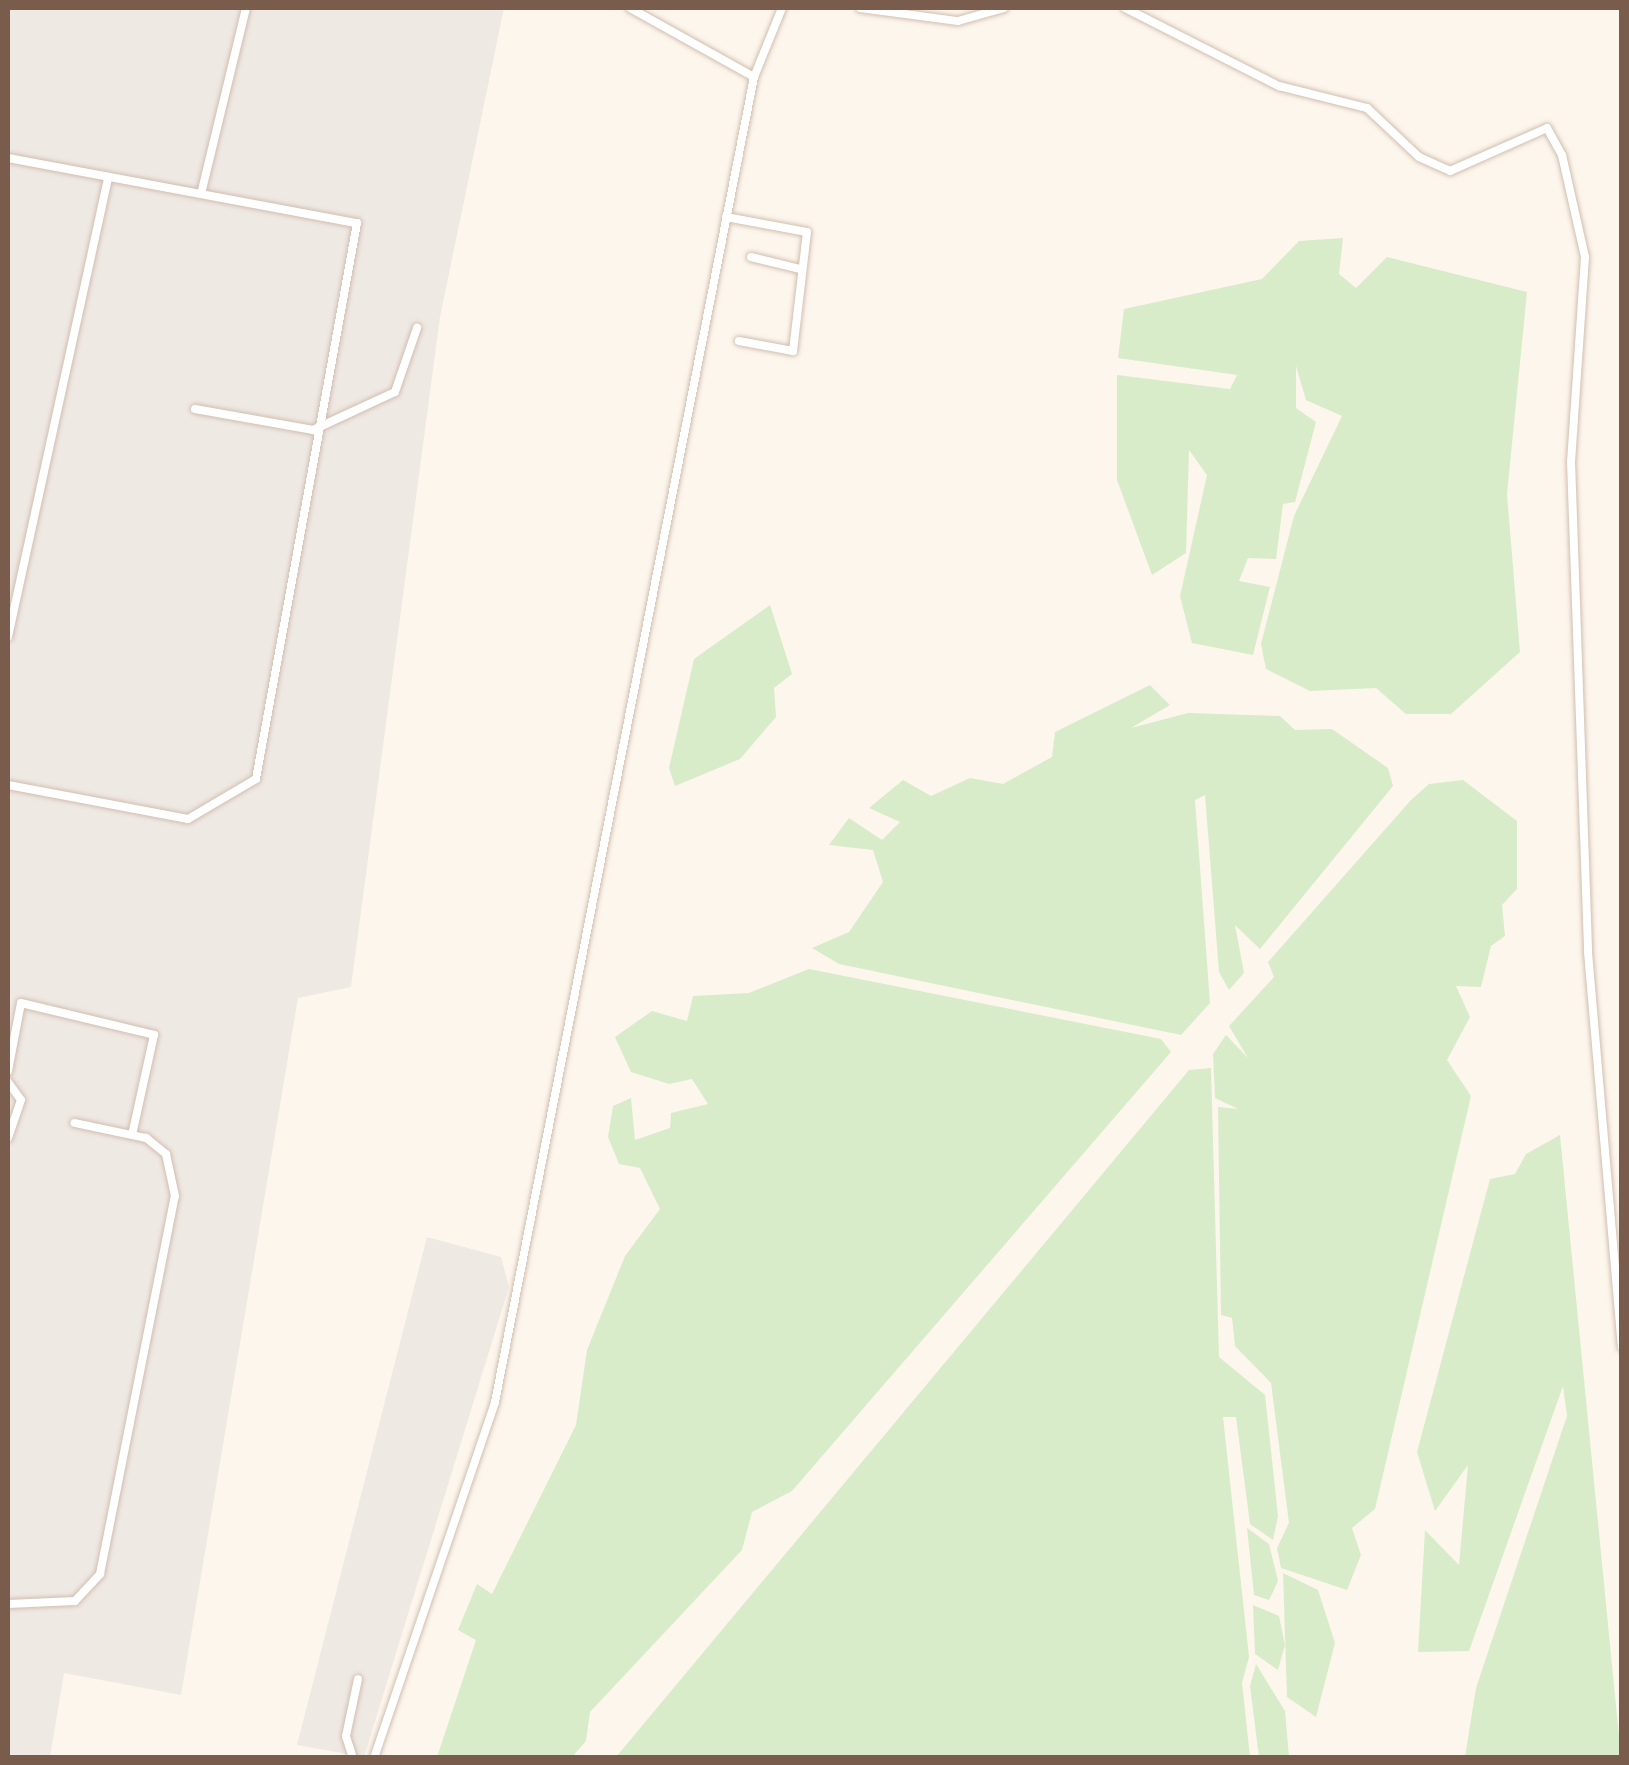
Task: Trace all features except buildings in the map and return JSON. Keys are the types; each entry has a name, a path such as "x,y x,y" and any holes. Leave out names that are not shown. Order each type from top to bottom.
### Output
{"lane":[{"path":"202,190 246,8"},
{"path":"630,8 754,77"},
{"path":"374,1758 495,1402 754,77 764,34 782,8"},
{"path":"860,8 958,22 1004,8"},
{"path":"910,18 912,8"},
{"path":"1124,8 1279,86 1367,108 1419,157 1450,172 1546,128 1562,156 1585,257 1570,461 1588,952 1622,1347"},
{"path":"8,158 202,190 356,223 313,430 256,779 188,819 8,786"},
{"path":"8,637 108,177"},
{"path":"726,217 807,232 800,269"},
{"path":"738,341 793,351 808,270 750,257"},
{"path":"195,409 313,430 396,392 417,328"},
{"path":"8,1072 21,1003 154,1035 132,1135"},
{"path":"8,1082 21,1100 8,1138"},
{"path":"8,1604 75,1601 100,1574 175,1196 166,1154 132,1135 76,1123"},
{"path":"353,1758 346,1736 358,1680"}],"shaded area":[{"path":"8,8 504,8 440,317 351,987 298,998 181,1695 64,1673 50,1757 8,1758"},
{"path":"427,1237 501,1257 509,1287 364,1757 297,1745"}],"green space":[{"path":"1343,238 1339,274 1356,288 1387,257 1527,292 1507,494 1520,652 1451,714 1406,714 1376,688 1310,691 1266,669 1261,644 1294,516 1342,416 1306,400 1296,366 1296,408 1316,422 1295,502 1283,504 1276,559 1248,558 1239,581 1270,587 1253,655 1192,643 1180,596 1207,475 1189,450 1186,553 1152,575 1117,480 1117,375 1230,389 1237,375 1118,358 1124,309 1262,279 1299,241"},
{"path":"770,605 792,674 774,688 776,717 740,759 675,786 669,768 694,659"},
{"path":"1150,685 1170,705 1131,728 1188,713 1280,716 1295,730 1332,729 1388,768 1393,786 1260,949 1235,925 1244,973 1229,990 1219,972 1205,795 1195,800 1210,1003 1181,1035 839,964 812,948 849,932 883,882 873,850 829,845 849,818 882,840 900,822 869,808 903,780 931,796 970,778 1003,784 1052,757 1055,732"},
{"path":"1463,780 1517,821 1517,889 1502,905 1505,936 1491,946 1481,987 1456,986 1470,1017 1447,1060 1471,1096 1375,1509 1352,1528 1361,1555 1347,1590 1281,1568 1277,1548 1289,1523 1271,1383 1235,1346 1232,1318 1221,1315 1218,1107 1238,1109 1215,1098 1213,1054 1226,1035 1248,1058 1229,1026 1274,977 1268,962 1411,800 1429,784"},
{"path":"809,969 1161,1039 1171,1052 792,1491 752,1512 742,1550 590,1712 586,1741 572,1757 437,1757 476,1640 458,1630 477,1584 492,1594 576,1425 587,1350 625,1256 660,1209 640,1168 619,1164 608,1137 613,1106 631,1098 635,1140 670,1128 671,1113 708,1104 692,1079 669,1084 631,1072 615,1037 652,1011 687,1021 693,996 749,993"},
{"path":"1211,1068 1219,1357 1265,1395 1278,1516 1273,1540 1250,1524 1236,1417 1223,1417 1249,1657 1242,1683 1250,1757 616,1757 1189,1070"},
{"path":"1560,1135 1621,1757 1465,1757 1476,1688 1567,1416 1563,1386 1469,1651 1418,1652 1425,1530 1459,1565 1468,1465 1435,1511 1417,1452 1490,1179 1515,1174 1526,1154"},
{"path":"1247,1528 1269,1544 1278,1581 1269,1600 1254,1595"},
{"path":"1283,1573 1318,1590 1335,1643 1316,1717 1287,1697"},
{"path":"1253,1605 1279,1616 1285,1645 1278,1670 1255,1654"},
{"path":"1256,1664 1285,1711 1289,1757 1259,1757 1250,1686"}]}
